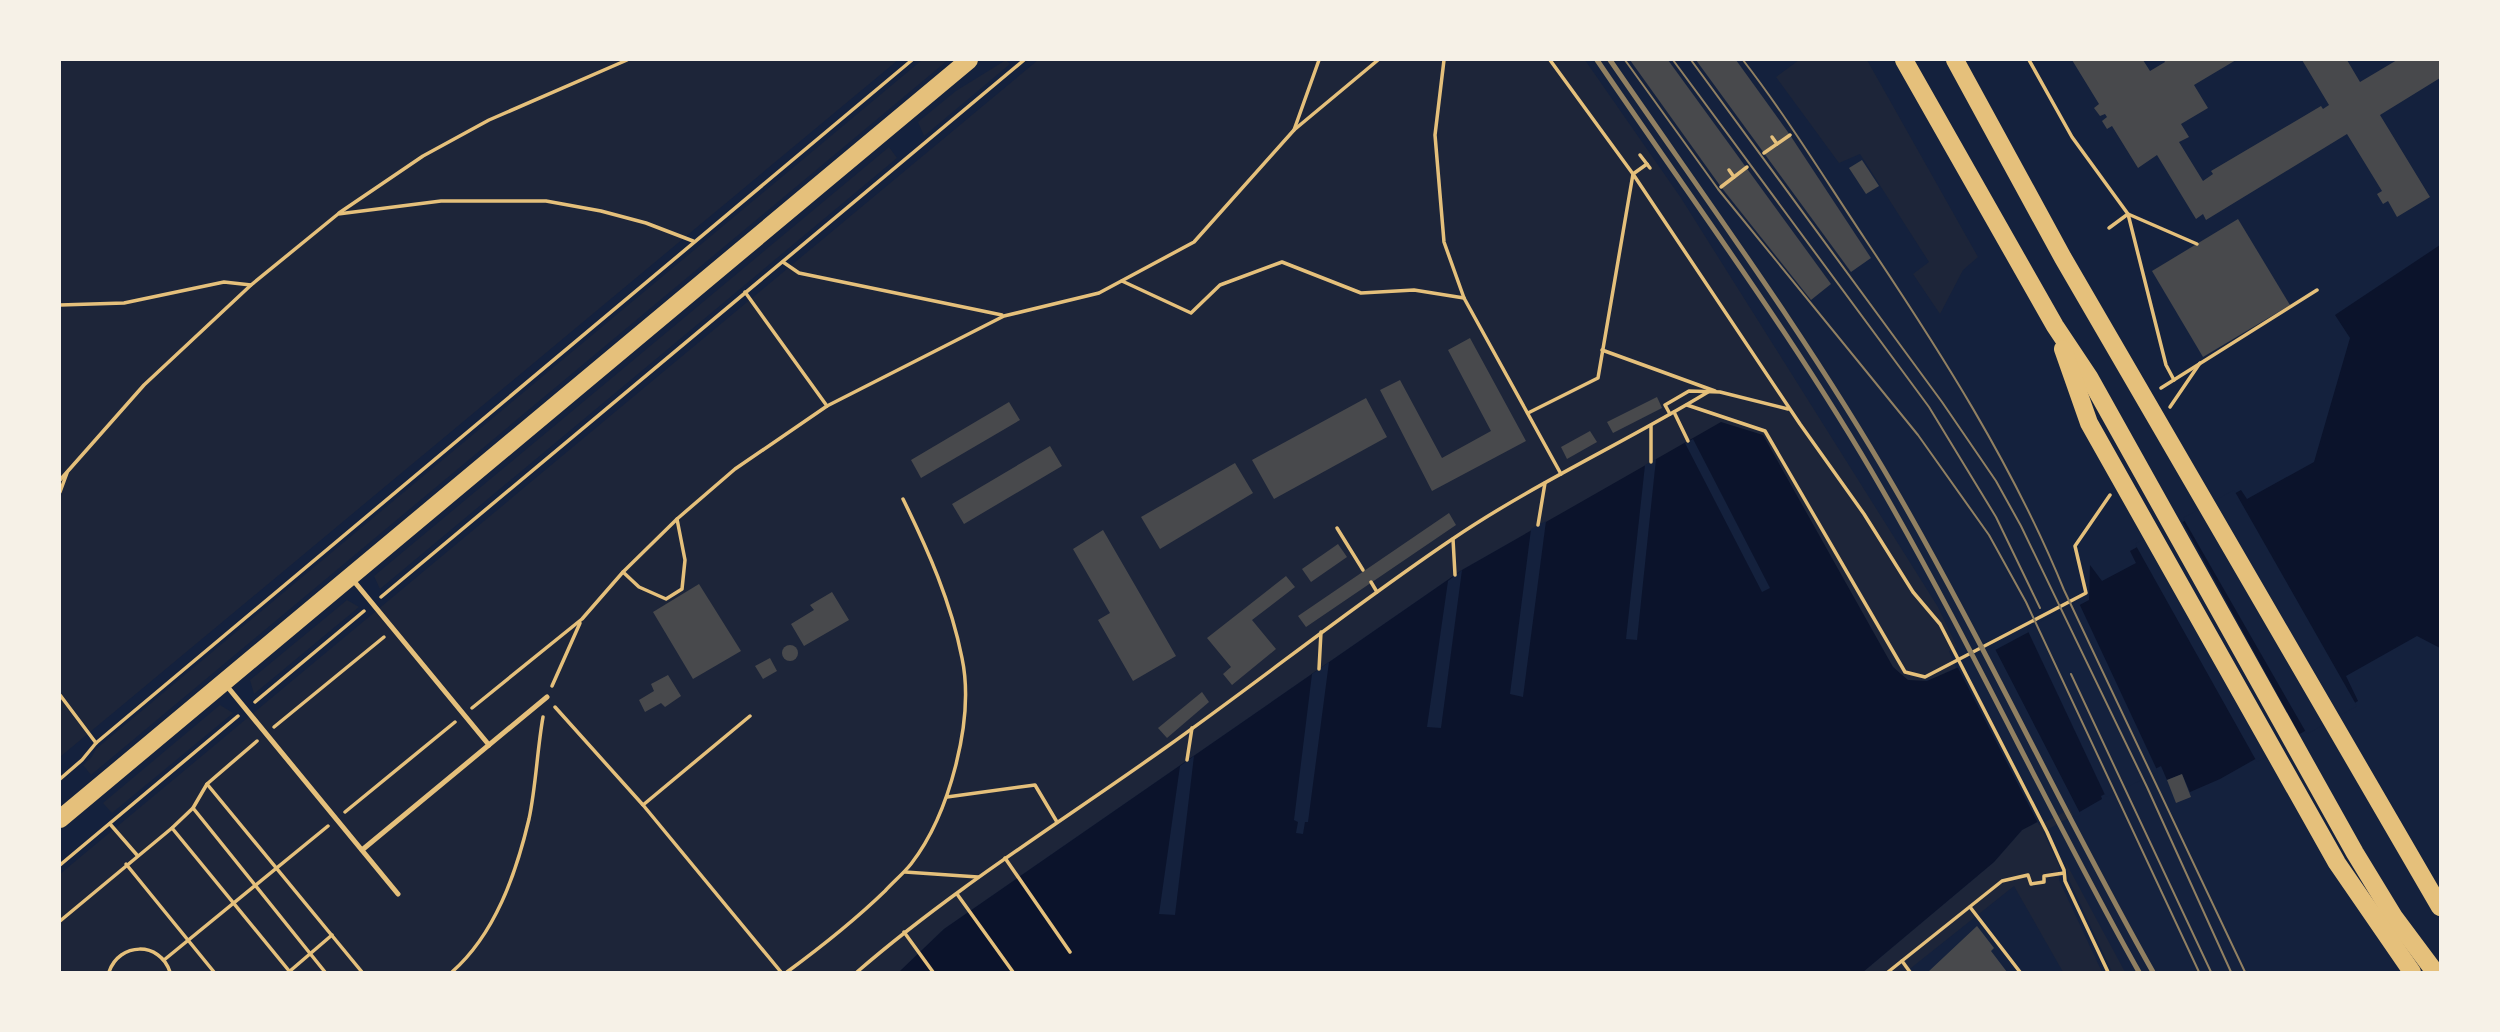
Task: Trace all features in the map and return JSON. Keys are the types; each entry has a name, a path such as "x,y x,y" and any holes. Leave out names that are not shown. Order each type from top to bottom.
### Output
{"main road":[{"path":"60,819 969,60"},
{"path":"1904,60 2054,326 2089,377 2356,853 2394,917 2435,972"},
{"path":"1955,60 2063,258 2441,907"},
{"path":"2054,326 2089,423 2337,863 2412,972"}],"lane":[{"path":"351,576 489,745"},
{"path":"224,682 398,894"},
{"path":"362,850 547,697"}],"path":[{"path":"60,480 144,385 251,285 338,214 423,156 489,120 627,60"},
{"path":"60,779 82,760 96,743 912,60"},
{"path":"60,865 1024,60"},
{"path":"1294,131 1319,60"},
{"path":"164,960 582,619 623,572 677,519 735,469 827,406 1004,316 1099,293 1195,242 1294,131 1378,60"},
{"path":"1444,60 1435,135 1444,242 1464,298 1561,474"},
{"path":"1550,60 1633,174 1790,410 1864,514 1913,592 1940,624 2047,832 2064,872 2065,881 2108,972"},
{"path":"2029,60 2072,137 2128,214 2166,365 2174,380"},
{"path":"1764,153 1790,135"},
{"path":"1772,137 1777,144"},
{"path":"1633,174 1648,166 1640,155"},
{"path":"1721,187 1747,166"},
{"path":"1728,170 1734,177"},
{"path":"1527,414 1598,377 1633,174"},
{"path":"338,214 441,201 546,201 646,223 693,241"},
{"path":"2109,228 2128,214"},
{"path":"2128,214 2197,243"},
{"path":"782,262 799,273 1004,316"},
{"path":"1122,281 1191,313 1220,285 1282,262 1361,293 1414,290 1464,298"},
{"path":"60,305 124,303 224,282 251,285"},
{"path":"2161,388 2317,289"},
{"path":"745,292 827,406"},
{"path":"1602,350 1720,392 1790,410"},
{"path":"1688,441 1665,405 1689,391 1720,392"},
{"path":"857,972 904,932 1005,858 1192,729 1321,632 1453,539 1545,483 1708,392"},
{"path":"1687,405 1765,430 1905,671 1925,677 2086,593 2075,546"},
{"path":"1651,425 1651,462"},
{"path":"60,492 68,471"},
{"path":"1538,526 1545,483"},
{"path":"787,972 839,934 904,872 932,833 958,757 963,717 963,660 934,563 903,499"},
{"path":"623,572 639,587 666,599 682,589 685,560 677,519"},
{"path":"1337,528 1363,570"},
{"path":"1453,539 1455,575"},
{"path":"1370,582 1377,592"},
{"path":"452,972 489,929 509,887 529,819 547,697 582,619"},
{"path":"1319,670 1321,632"},
{"path":"60,695 96,743"},
{"path":"547,697 643,805 781,972"},
{"path":"643,805 750,716"},
{"path":"1187,760 1192,729"},
{"path":"207,784 362,972"},
{"path":"946,797 1035,785 1057,822"},
{"path":"193,808 325,972"},
{"path":"60,921 137,855 110,824"},
{"path":"172,828 289,972 332,935"},
{"path":"1005,858 1070,952"},
{"path":"125,864 214,972"},
{"path":"904,872 980,877"},
{"path":"1888,972 2002,881 2028,875 2031,884 2045,882 2044,876 2064,872"},
{"path":"957,894 1013,972"},
{"path":"1970,907 2020,972"},
{"path":"904,932 933,972"},
{"path":"109,972 114,961 129,950 142,948 164,960 170,972"},
{"path":"1902,961 1910,972"}],"shaded area":[{"path":"60,60 898,60 60,757"},
{"path":"922,60 948,60 91,775 83,765 96,749"},
{"path":"1006,60 1010,64 924,136 918,122 956,91"},
{"path":"1038,60 1585,60 1681,198 1938,607 1957,647 1949,651 1956,668 1924,681 1903,678 1693,439 1462,570 944,929 899,972 60,972 60,874"},
{"path":"1799,60 1867,60 1978,257 1963,270 1940,314 1913,274 1929,262 1860,154 1839,163 1776,77"},
{"path":"889,147 897,158 380,589 374,576"},
{"path":"2440,245 2440,648 2417,636 2346,676 2358,701 2220,779 2190,792 2182,774 2167,780 2161,766 2101,796 2102,799 2076,814 2071,804 2022,830 1994,862 1863,972 899,972 944,929 1462,570 1721,422 1763,435 1893,667 1908,680 1927,681 1982,657 2089,600 2090,565 2102,581 2136,563 2130,551 2241,490 2247,499 2314,462 2350,338 2335,315"},
{"path":"347,600 359,607 254,694 250,680"},
{"path":"220,705 233,713 112,813 103,803"},
{"path":"2071,804 2076,814 2043,832 2059,865 2059,880 2102,972 2063,972 2014,886 1906,972 1863,972 1994,862 2022,830"},
{"path":"2065,861 2125,972 2112,972 2070,882"}],"pier":[{"path":"1693,439 1770,588 1762,592 1685,443"},
{"path":"1656,459 1637,640 1626,639 1645,465"},
{"path":"2234,490 2357,706 2307,734 2183,518"},
{"path":"2181,519 2301,737 2257,762 2135,544"},
{"path":"1546,521 1523,697 1510,694 1531,529"},
{"path":"1462,570 1441,728 1427,727 1448,581"},
{"path":"2078,601 2158,772 2106,797 2027,629"},
{"path":"1994,647 2081,815 2073,815 2070,809 2039,825 1956,664"},
{"path":"1329,662 1308,822 1305,822 1303,834 1296,833 1298,822 1294,820 1312,674"},
{"path":"1194,756 1175,915 1159,914 1180,766"}],"building":[{"path":"1630,60 1668,60 1831,284 1811,300 1721,187"},
{"path":"1696,60 1736,60 1790,135 1871,258 1851,272"},
{"path":"2072,60 2143,60 2150,71 2165,62 2164,60 2236,60 2194,85 2208,108 2181,124 2189,137 2179,142 2203,181 2213,174 2211,171 2321,106 2323,109 2329,105 2302,60 2347,60 2360,82 2397,60 2440,60 2440,78 2380,115 2430,197 2397,217 2388,201 2383,204 2377,194 2382,191 2347,134 2206,220 2203,214 2196,219 2157,155 2138,168 2112,126 2107,129 2102,121 2107,117 2105,114 2100,116 2094,108 2099,104"},
{"path":"1862,160 1879,186 1866,194 1849,168"},
{"path":"2238,219 2290,305 2203,357 2152,271"},
{"path":"1470,338 1526,441 1432,491 1380,390 1400,380 1442,458 1491,431 1448,350"},
{"path":"1657,397 1662,408 1613,433 1607,422"},
{"path":"1366,398 1387,437 1274,499 1252,460"},
{"path":"1009,402 1020,420 921,478 911,460"},
{"path":"1590,431 1597,442 1567,459 1561,447"},
{"path":"1050,446 1062,466 964,524 952,504"},
{"path":"1235,463 1253,493 1160,549 1141,517"},
{"path":"1449,513 1456,525 1306,627 1298,616"},
{"path":"1103,530 1176,656 1133,681 1098,620 1110,613 1073,549"},
{"path":"1338,544 1347,557 1311,582 1302,569"},
{"path":"1286,576 1295,587 1252,620 1276,649 1232,685 1223,674 1231,667 1207,638"},
{"path":"699,584 741,651 693,679 653,612"},
{"path":"832,592 849,620 804,646 791,624 814,610 810,605"},
{"path":"790,645 798,653 790,661 782,653"},
{"path":"770,658 777,671 763,679 755,666"},
{"path":"668,675 681,696 665,707 661,703 645,712 639,700 654,691 651,684"},
{"path":"1202,692 1209,702 1167,738 1158,728"},
{"path":"2182,774 2191,797 2176,803 2167,780"},
{"path":"1977,926 1994,948 1991,951 2007,972 1928,972"}],"tram line":[{"path":"1625,60 1718,189 1918,435 1989,535 2026,602 2199,972"},
{"path":"1673,60 1929,407 1996,517 2040,608"},
{"path":"1691,60 1942,402 1996,481 2021,526 2147,787 2231,972"},
{"path":"1743,60 1921,324 1974,410 2022,498 2245,972"},
{"path":"2071,674 2211,972"}],"railway":[{"path":"1597,60 1780,326 1850,435 1949,611 2139,972"},
{"path":"1610,60 1756,270 1827,377 1894,487 1961,608 2087,852 2153,972"}]}
